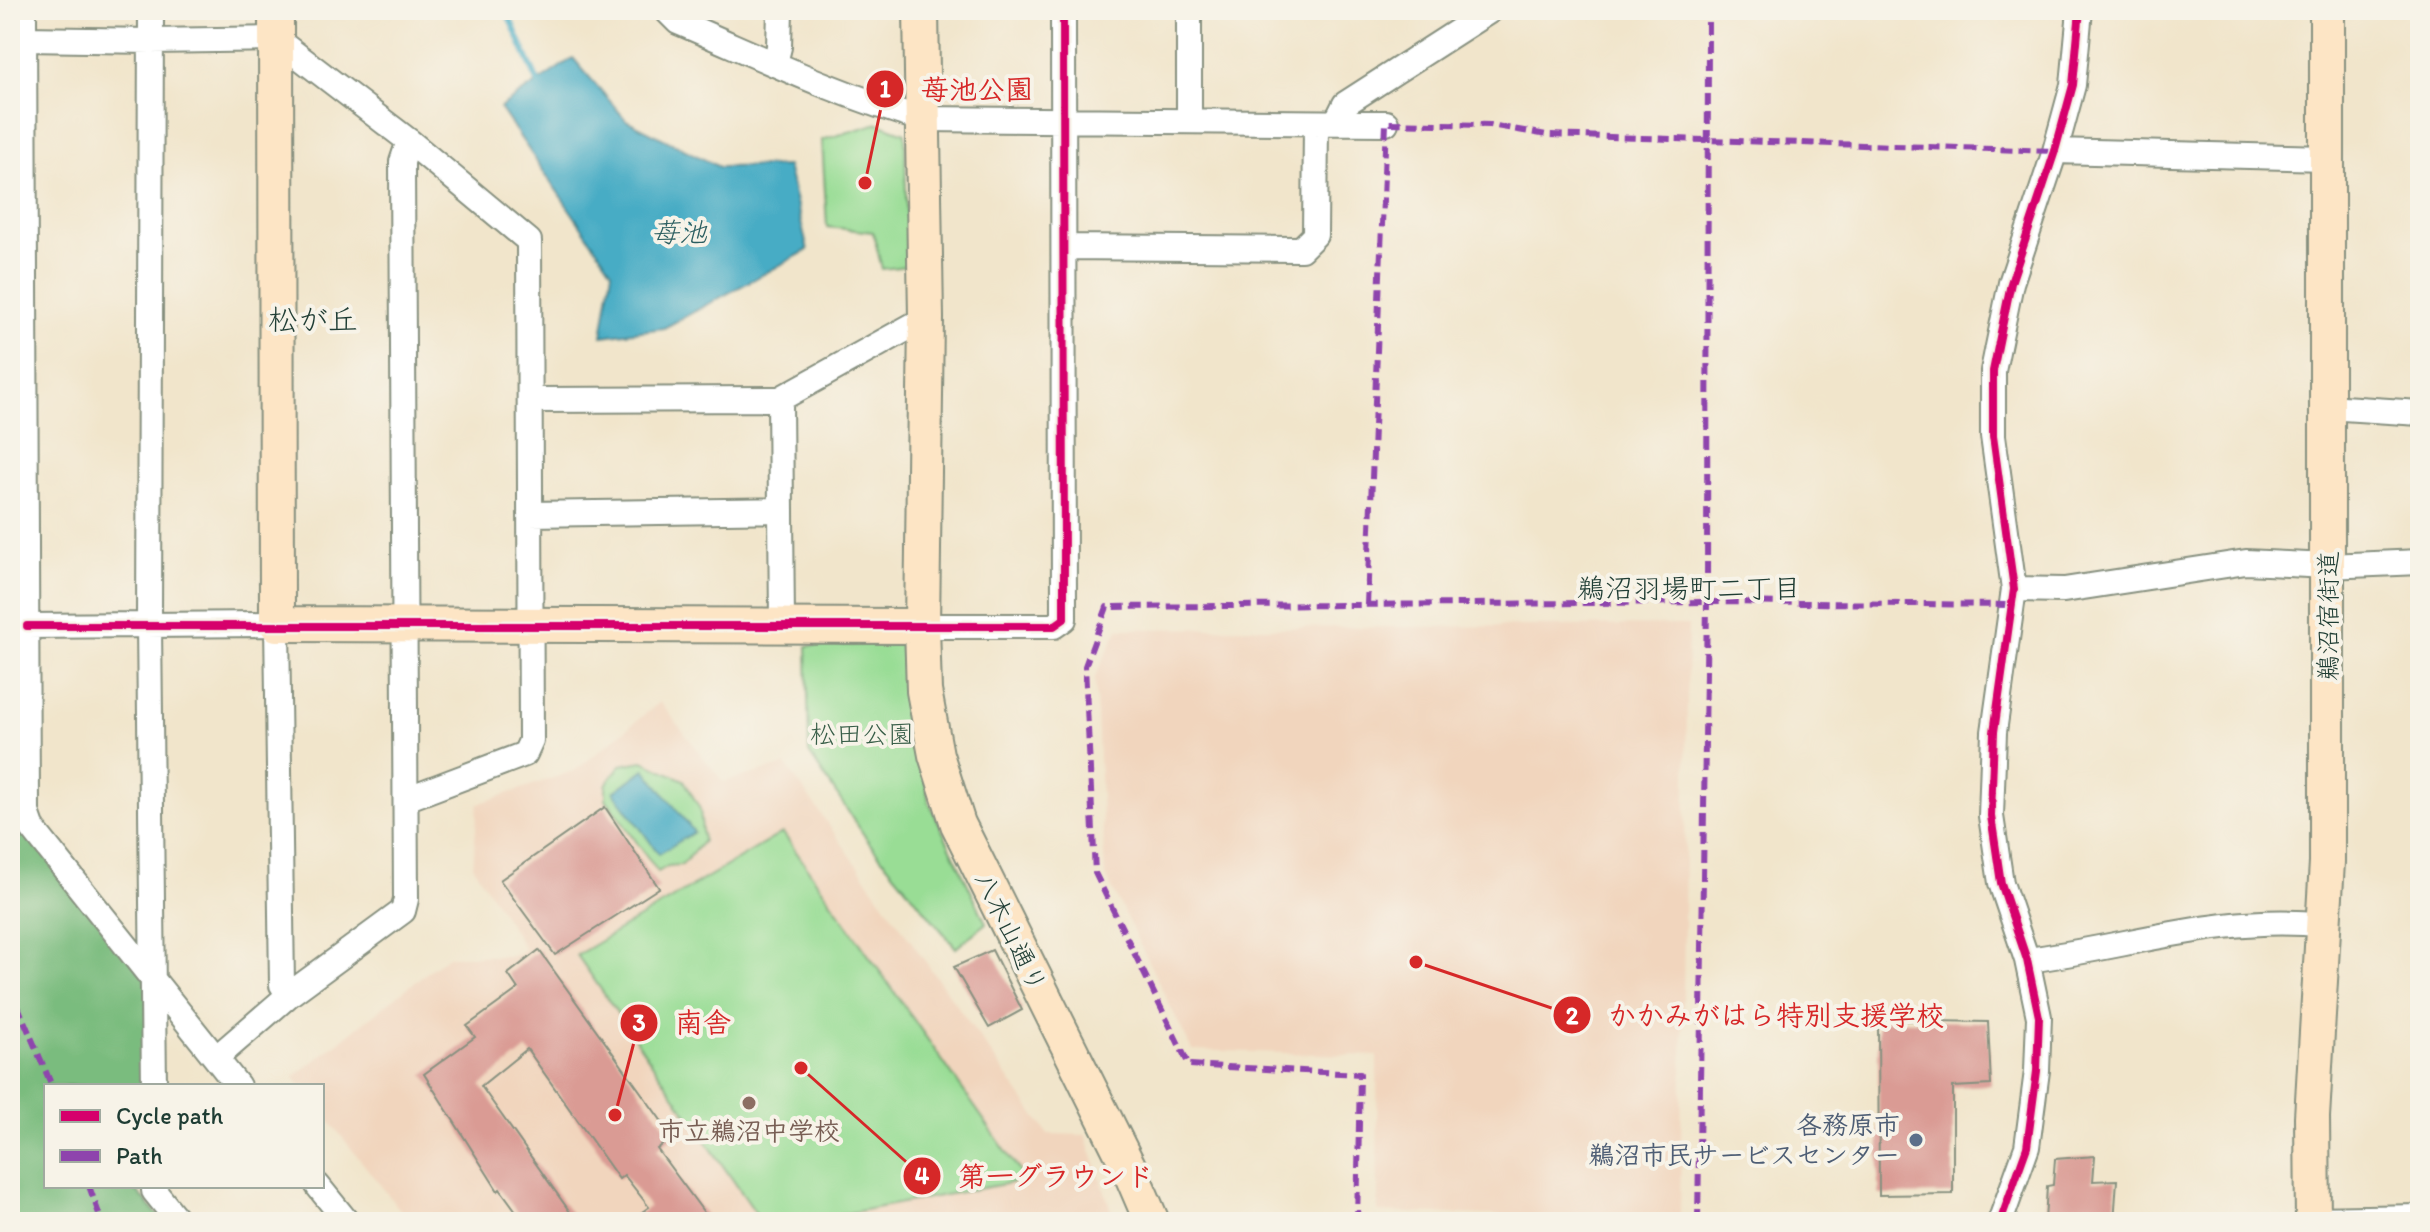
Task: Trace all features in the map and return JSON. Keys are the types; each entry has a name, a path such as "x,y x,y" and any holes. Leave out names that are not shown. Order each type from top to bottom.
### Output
{"street":[{"path":"24,10 27,812 33,829 236,1084"},
{"path":"151,10 149,625 154,1084"},
{"path":"666,10 678,22 922,119 1386,123"},
{"path":"775,63 779,47 780,10"},
{"path":"921,10 922,119"},
{"path":"27,626 1054,626 1064,619 1063,10"},
{"path":"1189,10 1189,120"},
{"path":"1064,247 1301,249 1315,235 1326,122 1345,104 1491,10"},
{"path":"2000,1222 2027,1147 2037,1071 2039,1017 2027,960 2001,883 1991,816 1994,732 2014,605 1993,436 1993,371 2011,283 2055,151 2073,85 2080,10"},
{"name":"鵜沼宿街道","path":"2313,1221 2312,1117 2327,862 2327,10"},
{"path":"25,39 151,41 276,25 529,241 531,741 525,754 406,799"},
{"path":"276,25 277,624 282,985 290,994"},
{"name":"八木山通り","path":"922,119 926,318 922,626 924,691 936,755 958,824 1157,1221"},
{"path":"216,1058 290,994 403,911 406,899 402,162 409,141"},
{"path":"2055,151 2326,158"},
{"path":"531,400 780,399 926,318"},
{"path":"780,399 782,624"},
{"path":"2327,407 2420,413"},
{"path":"530,514 781,510"},
{"path":"2014,589 2064,590 2246,562 2328,566 2420,562"},
{"path":"2027,960 2188,931 2255,924 2305,922 2324,925"},
{"path":"154,1188 179,1222"},
{"path":"320,1188 347,1222"},
{"path":"2313,1221 2420,1217"}],"shaded area":[{"path":"1688,625 1680,1220 1378,1212 1377,1056 1192,1050 1105,874 1095,677 1118,629"},
{"path":"660,702 723,782 786,765 1048,1134 1086,1135 1115,1222 410,1222 324,1114 324,1084 299,1084 294,1077 448,956 513,956 525,949 473,866 478,804 576,770"}],"green space":[{"path":"10,10 14,10 15,812 149,984 143,1084 44,1084 44,1188 137,1188 164,1222 10,1222"},
{"path":"878,123 905,133 907,266 882,269 873,232 827,227 822,140"},
{"name":"松田公園","path":"900,643 929,802 986,923 956,948 870,844 809,753 807,646"},
{"path":"643,761 684,780 700,809 703,841 682,865 668,866 658,872 606,799 606,785 621,765"},
{"path":"783,833 1026,1180 800,1222 762,1222 577,955"}],"water":[{"name":"苺池","path":"573,58 626,120 719,167 787,166 808,250 664,328 602,336 612,271 500,108"},
{"path":"645,769 694,832 659,854 614,792"}],"building":[{"path":"605,807 659,888 555,955 500,880"},
{"path":"539,950 673,1137 657,1149 711,1222 628,1222 649,1207 624,1175 619,1179 527,1049 481,1086 577,1222 524,1222 500,1189 498,1191 424,1074 475,1037 467,1026 518,989 508,974"},
{"path":"992,950 1022,1010 989,1028 954,967"},
{"name":"各務原市 鵜沼市民サービスセンター","path":"1878,1020 1988,1022 1991,1085 1953,1087 1953,1194 1879,1195"},
{"path":"2095,1156 2093,1181 2117,1180 2114,1222 2045,1222 2047,1186 2053,1185 2055,1159"}],"waterway":[{"path":"506,10 538,82"}],"marked path":[{"path":"1698,1222 1707,602 1708,10"},
{"path":"1367,605 1386,123 1490,125 1547,135 2055,151"},
{"path":"1357,1222 1360,1074 1189,1065 1095,873 1085,666 1107,607 1707,602 2014,605"},
{"path":"10,988 51,1084"},
{"path":"90,1188 102,1222"}],"cycle path":[{"path":"27,626 1054,626 1064,619 1063,10"},
{"path":"2000,1222 2027,1147 2037,1071 2039,1017 2027,960 2001,883 1991,816 1994,732 2014,589 1993,436 1993,371 2011,283 2055,151 2073,85 2080,10"}],"place":[{"name":"苺池公園","path":"865,183"},
{"name":"かかみがはら特別支援学校","path":"1416,962"},
{"name":"第一グラウンド","path":"801,1068"},
{"name":"市立鵜沼中学校","path":"749,1103"},
{"name":"南舎","path":"615,1115"},
{"name":"各務原市 鵜沼市民サービスセンター","path":"1916,1140"}],"district":[{"name":"松が丘","path":"313,320"},
{"name":"鵜沼羽場町二丁目","path":"1689,588"}]}
